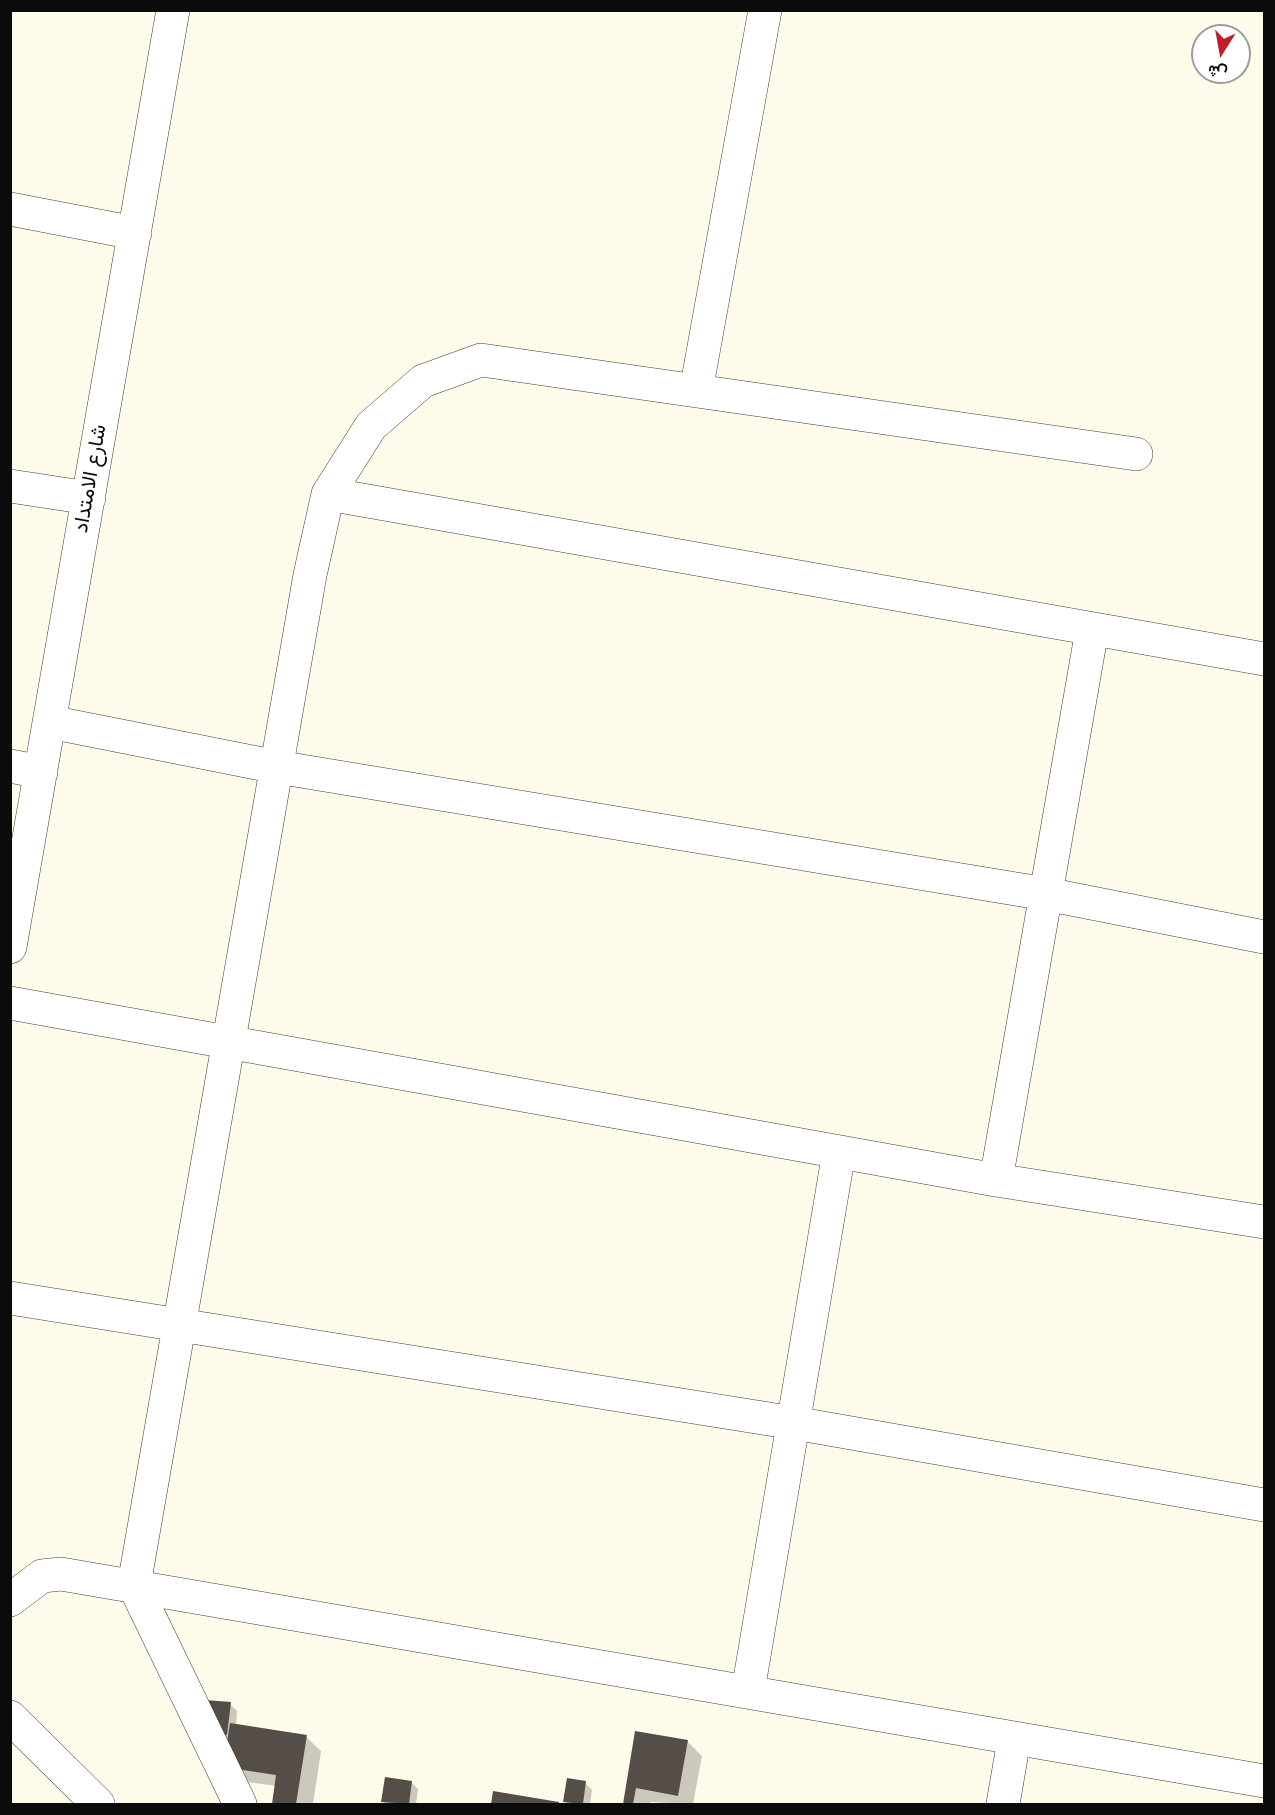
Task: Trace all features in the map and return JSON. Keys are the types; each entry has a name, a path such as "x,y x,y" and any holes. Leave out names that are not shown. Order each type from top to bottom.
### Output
{"street":[{"name":"شارع الامتداد","path":"10,947 26,769 50,722 173,10"},
{"path":"696,391 765,10"},
{"path":"10,209 135,233"},
{"path":"240,1804 134,1585 310,575 328,494 371,426 423,381 481,360 1136,454"},
{"path":"10,486 89,498"},
{"path":"328,494 1264,659"},
{"path":"996,1180 1092,630"},
{"path":"50,722 277,767 1046,894 1264,937"},
{"path":"10,1003 996,1180 1264,1222"},
{"path":"748,1691 839,1152"},
{"path":"10,1298 794,1424 1264,1505"},
{"path":"10,1600 42,1576 62,1574 748,1691 1014,1740 1264,1781"},
{"path":"10,1717 98,1804"},
{"path":"1003,1804 1014,1740"}],"building":[{"path":"205,1700 231,1702 227,1735 202,1732"},
{"path":"230,1723 307,1735 296,1804 272,1804 276,1775 223,1767"},
{"path":"635,1731 688,1740 678,1796 636,1788 633,1804 623,1804"},
{"path":"385,1777 412,1781 409,1804 381,1802"},
{"path":"567,1778 586,1781 583,1804 563,1802"},
{"path":"493,1791 559,1802 559,1804 491,1804"}]}
